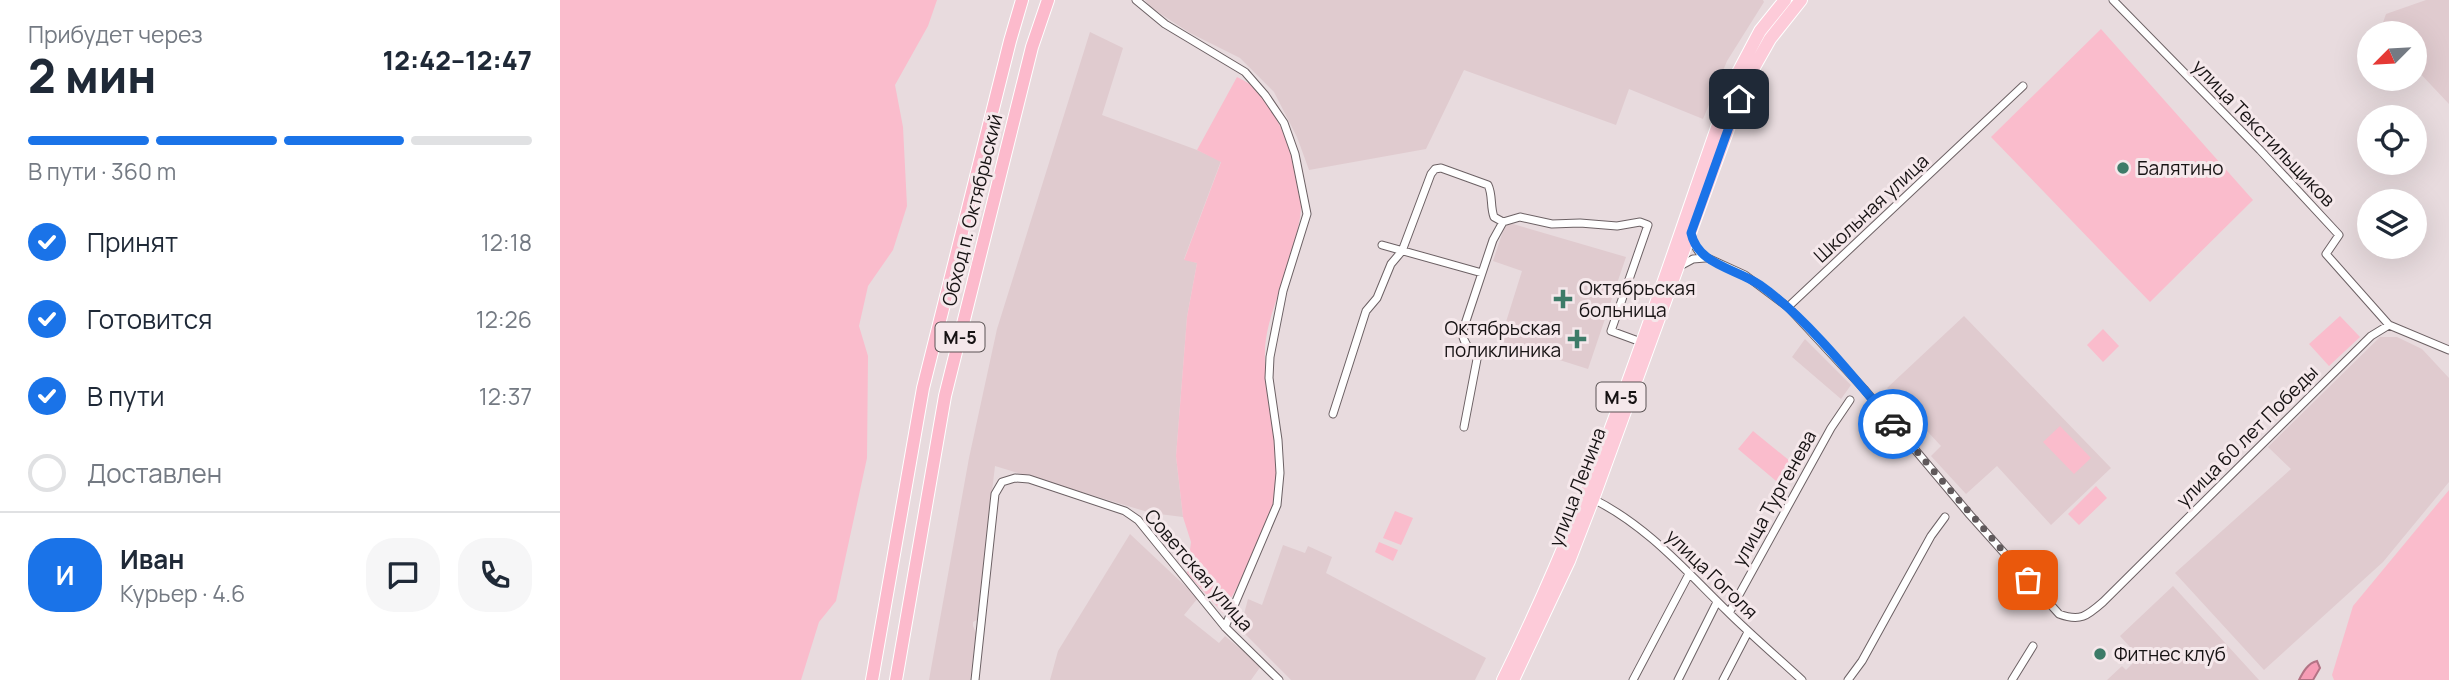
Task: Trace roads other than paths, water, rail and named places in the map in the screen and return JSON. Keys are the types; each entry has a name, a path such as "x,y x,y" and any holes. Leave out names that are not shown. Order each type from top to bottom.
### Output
{"highway":[{"name":"Обход п. Октябрьский","path":"872,680 923,388 1022,0"},
{"name":"Обход п. Октябрьский","path":"896,680 945,396 1032,47 1048,0"}],"main road":[{"name":"улица Ленина","path":"1503,680 1555,569 1641,342 1733,82 1760,30 1785,0"},
{"name":"улица Ленина","path":"1513,680 1569,561 1744,85 1770,39 1801,0"}],"street":[{"path":"1136,0 1165,24 1245,72 1265,95 1284,123 1296,154 1307,214 1283,291 1270,357 1269,378 1280,473 1277,505 1225,627"},
{"name":"улица Текстильщиков","path":"2113,0 2339,235 2326,254 2389,325"},
{"name":"Школьная улица","path":"1788,307 2022,86"},
{"path":"1333,414 1366,311 1377,298 1391,264 1402,251 1435,169 1441,168 1488,185 1494,218 1503,222 1520,217 1552,224 1616,226 1640,222 1648,225 1611,331 1641,342"},
{"path":"1464,427 1478,354 1471,351 1464,342 1462,333 1493,240 1503,222"},
{"path":"1691,233 1696,249 1706,258 1745,275 1788,307"},
{"path":"1382,246 1482,273"},
{"path":"1679,266 1693,259 1706,258"},
{"name":"улица 60 лет Победы","path":"1788,307 1864,389 1970,515 2059,614 2072,619 2082,616 2103,602 2371,336 2389,325"},
{"path":"2389,325 2449,350"},
{"name":"улица Тургенева","path":"1728,613 1831,428 1850,401"},
{"name":"Советская улица","path":"975,680 995,494 1002,482 1016,478 1029,479 1125,511 1138,520 1225,627 1279,680"},
{"name":"улица Гоголя","path":"1593,499 1634,523 1654,540 1748,632 1802,680"},
{"path":"1847,680 1862,661 1931,536 1945,517"},
{"path":"1633,680 1689,574"},
{"path":"1678,680 1717,602"},
{"path":"1723,680 1748,632"},
{"path":"2012,680 2032,646"},
{"path":"1787,680 1792,671"}],"place":[{"name":"Балятино","path":"2123,168"},
{"name":"Октябрьская больница","path":"1563,299"},
{"name":"Октябрьская поликлиника","path":"1577,339"},
{"name":"Фитнес клуб","path":"2100,654"}]}
